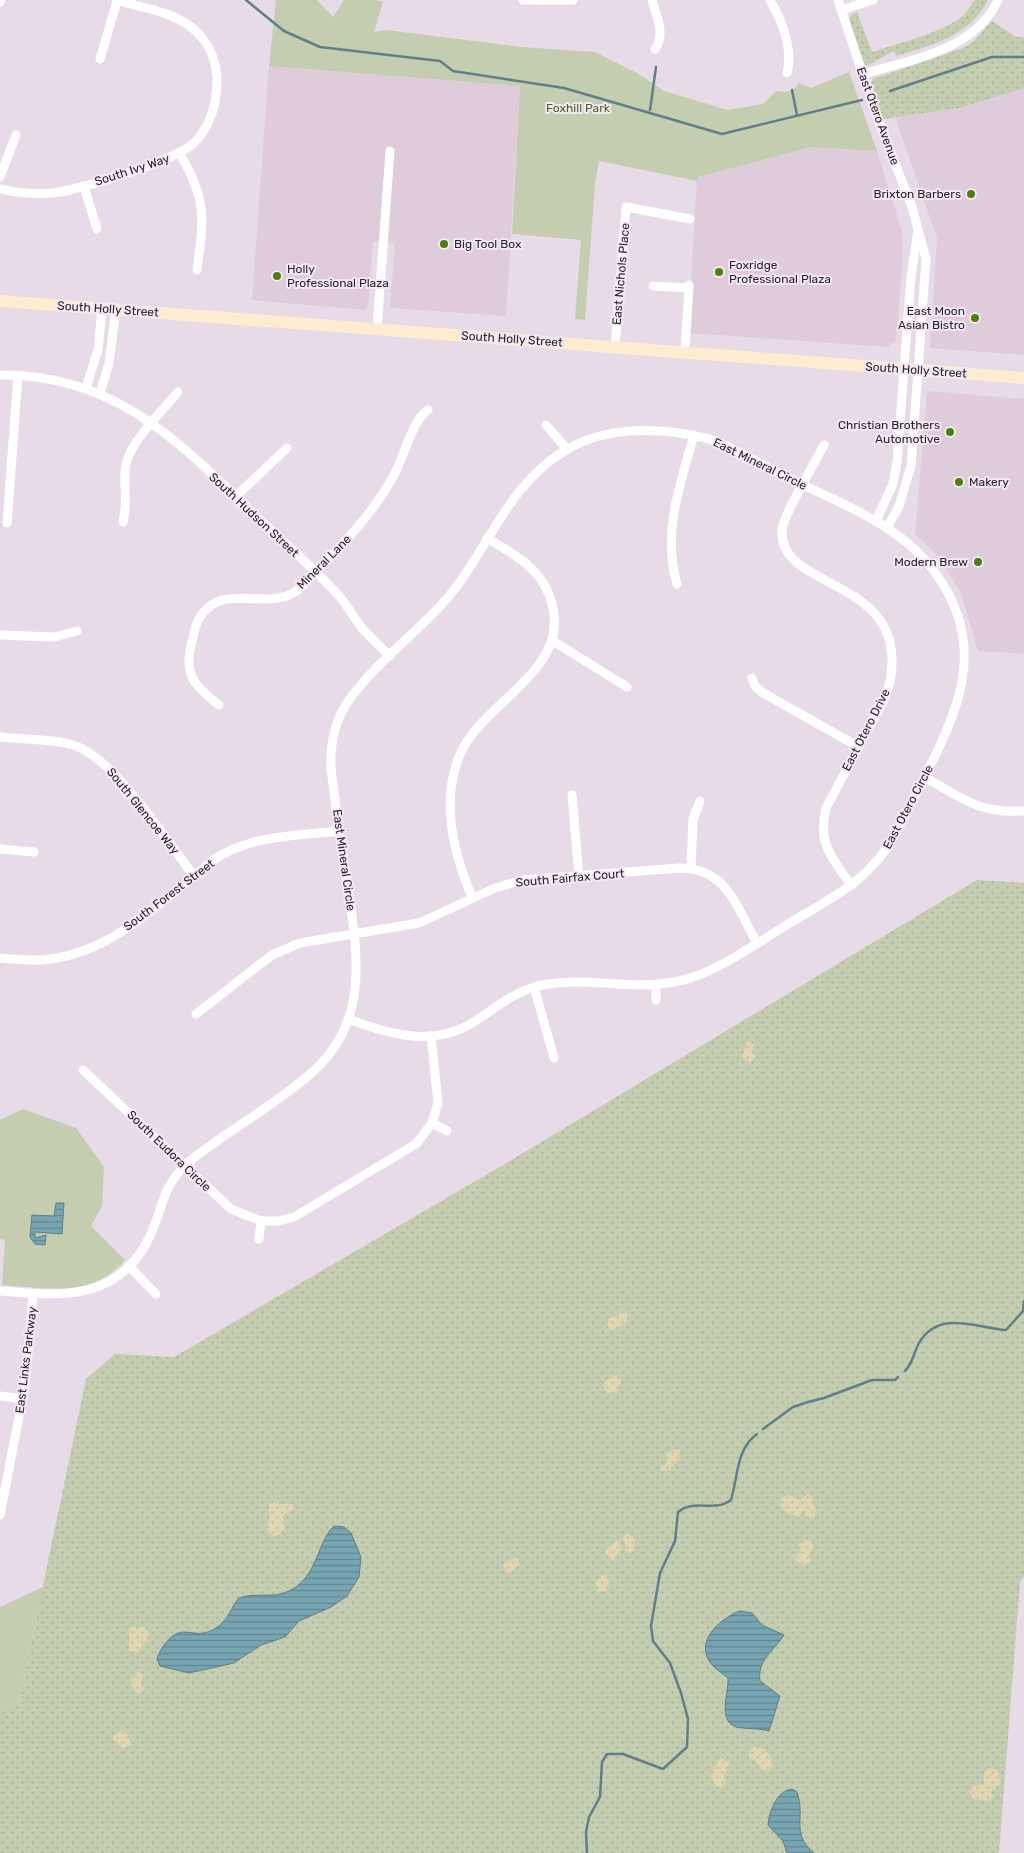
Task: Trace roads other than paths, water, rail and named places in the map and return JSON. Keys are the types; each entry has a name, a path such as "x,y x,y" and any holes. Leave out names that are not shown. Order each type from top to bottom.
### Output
{"main road":[{"name":"South Holly Street","path":"0,301 1024,378"}],"street":[{"path":"100,59 116,0 182,21 198,33 211,52 217,76 212,115 201,135 180,154 196,183 202,205 203,224 198,270"},
{"path":"523,0 573,0"},
{"path":"652,0 660,29 660,43 656,48"},
{"path":"770,0 778,16 790,56 788,73"},
{"name":"East Otero Avenue","path":"838,0 926,259 910,476 899,506 888,528"},
{"path":"841,10 873,0"},
{"path":"863,74 948,46 965,38 987,18 998,0"},
{"path":"0,177 16,134"},
{"path":"377,329 390,152"},
{"name":"South Ivy Way","path":"0,189 20,193 42,194 84,186 180,154"},
{"name":"South Ivy Way","path":"84,186 97,229"},
{"name":"East Nichols Place","path":"615,347 626,206 690,219"},
{"name":"East Otero Avenue","path":"876,521 888,496 896,472 911,276 918,231"},
{"path":"653,286 689,287 685,352"},
{"path":"86,388 98,350 102,308"},
{"path":"100,393 109,363 116,310"},
{"name":"South Hudson Street","path":"0,375 48,379 86,388 127,406 152,423 236,497 337,594 360,626 390,656"},
{"path":"7,523 18,376"},
{"path":"123,522 127,508 127,462 152,423 178,392"},
{"name":"Mineral Lane","path":"218,705 199,689 190,674 188,655 200,615 213,604 223,599 277,598 290,594 314,573 354,532 377,503 394,476 418,421 428,410"},
{"path":"546,425 567,449"},
{"name":"East Mineral Circle","path":"0,1291 61,1295 82,1292 111,1280 129,1266 150,1236 169,1185 185,1165 308,1077 333,1048 348,1019 354,1001 358,975 355,934 331,768 334,733 346,704 454,589 518,491 545,464 567,449 606,435 637,430 658,430 694,435 723,444 888,528"},
{"path":"677,584 672,566 670,531 694,435"},
{"name":"East Otero Drive","path":"824,445 784,523 782,535 785,550 799,566 856,596 868,606 882,624 890,648 892,667 888,688 826,808 823,820 824,840 827,849 852,885"},
{"path":"236,497 287,448"},
{"name":"East Otero Circle","path":"348,1019 393,1034 412,1037 431,1036 450,1033 470,1025 514,995 534,987 565,982 656,986 702,974 852,885 885,850 924,777 946,733 959,701 963,677 963,645 957,618 939,577 913,548 888,528"},
{"path":"472,897 456,854 451,787 456,765 471,736 539,665 553,640 555,624 553,609 542,579 527,562 487,538"},
{"path":"0,634 54,637 77,631"},
{"path":"553,640 627,687"},
{"path":"752,678 755,686 763,693 859,746"},
{"name":"South Glencoe Way","path":"0,738 67,744 96,756 113,773 194,876"},
{"path":"924,777 977,807 1001,813 1024,811"},
{"path":"572,794 579,876"},
{"path":"691,868 693,819 700,801"},
{"name":"South Forest Street","path":"0,958 48,960 89,950 114,937 223,854 251,843 339,831"},
{"path":"0,850 34,852"},
{"name":"South Fairfax Court","path":"196,1014 272,955 287,948 309,940 419,923 472,897 494,888 523,880 691,868 705,871 718,879 757,943"},
{"path":"656,986 656,1000"},
{"path":"534,987 554,1058"},
{"name":"South Eudora Circle","path":"83,1070 231,1210 261,1221 286,1219 320,1203 409,1150 423,1138 432,1123 438,1092 431,1036"},
{"path":"432,1123 447,1131"},
{"path":"259,1239 261,1221"},
{"path":"129,1266 156,1294"},
{"name":"East Links Parkway","path":"0,1515 23,1399 34,1294"},
{"path":"0,1396 23,1399"}],"water":[{"path":"56,1203 64,1203 62,1234 35,1232 35,1238 46,1235 45,1245 35,1244 30,1237 32,1215 54,1216"},
{"path":"334,1526 344,1527 351,1533 361,1557 359,1577 347,1596 331,1607 299,1621 285,1637 261,1645 234,1663 189,1673 160,1666 157,1659 158,1656 171,1637 183,1632 206,1632 219,1626 239,1598 245,1596 277,1595 299,1585 312,1568 328,1533"},
{"path":"740,1611 752,1613 762,1625 784,1635 767,1656 761,1667 760,1681 780,1696 769,1731 736,1727 730,1724 725,1712 728,1678 712,1665 706,1651 706,1643 714,1629 726,1618"},
{"path":"792,1789 797,1792 799,1801 802,1839 814,1853 787,1853 783,1841 768,1825 775,1802 782,1794"}],"waterway":[{"path":"246,0 284,31 320,47 440,61 453,71 564,88 722,134 862,100"},
{"path":"890,91 992,57 1024,57"},
{"path":"650,110 656,67"},
{"path":"792,90 797,115"},
{"path":"905,1371 912,1361 919,1343 927,1333 937,1326 959,1323 1006,1330 1023,1311 1024,1301"},
{"path":"763,1429 793,1407 824,1398 872,1380 895,1380 898,1377"},
{"path":"587,1853 586,1832 589,1817 600,1797 602,1762 607,1754 623,1754 663,1769 687,1747 688,1719 681,1693 670,1663 653,1641 651,1626 660,1573 675,1541 678,1512 691,1506 725,1504 731,1500 741,1455 750,1440 757,1434"}],"place":[{"name":"Brixton Barbers","path":"971,194"},
{"name":"Big Tool Box","path":"444,244"},
{"name":"Foxridge Professional Plaza","path":"719,272"},
{"name":"Holly Professional Plaza","path":"277,276"},
{"name":"East Moon Asian Bistro","path":"975,318"},
{"name":"Christian Brothers Automotive","path":"950,432"},
{"name":"Makery","path":"959,482"},
{"name":"Modern Brew","path":"978,562"}],"park label":[{"name":"Foxhill Park","path":"578,108"}]}
